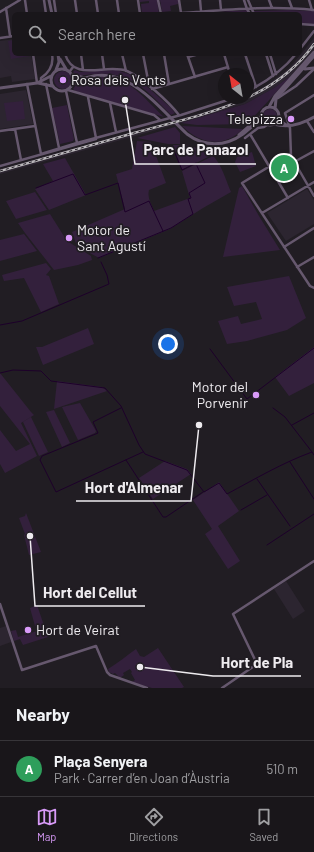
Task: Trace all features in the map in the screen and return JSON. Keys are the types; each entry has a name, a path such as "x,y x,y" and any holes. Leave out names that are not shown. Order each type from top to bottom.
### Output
{"street":[{"path":"0,12 20,0"},
{"path":"25,0 27,12"},
{"path":"44,0 46,12"},
{"path":"49,0 52,12"},
{"path":"54,0 56,12"},
{"path":"74,0 77,12"},
{"path":"96,0 98,12"},
{"path":"117,0 120,12"},
{"path":"138,0 140,12"},
{"path":"158,0 160,12"},
{"path":"179,0 181,12"},
{"path":"200,0 201,11"},
{"path":"220,0 221,10"},
{"path":"244,0 249,12"},
{"path":"248,0 253,12"},
{"path":"269,0 272,8"},
{"path":"290,0 292,8"},
{"path":"191,12 251,8 292,8 313,10 309,0"},
{"path":"0,38 10,36 6,8"},
{"path":"302,24 314,25"},
{"path":"302,46 314,31"},
{"path":"236,138 261,116 263,111 269,107 275,96 314,52"},
{"path":"33,56 37,81"},
{"path":"41,81 41,78 52,66 52,56"},
{"path":"59,56 73,75 85,78"},
{"path":"0,88 41,81 51,76 56,70 59,56"},
{"path":"66,56 73,67 78,70 111,68 126,71 149,86 179,115"},
{"path":"81,56 84,70"},
{"path":"102,56 104,69"},
{"path":"122,56 126,71"},
{"path":"143,56 149,86"},
{"path":"164,56 169,84"},
{"path":"188,56 194,77"},
{"path":"152,89 228,67 225,56"},
{"path":"246,56 256,87 276,74 292,58"},
{"path":"267,56 273,76"},
{"path":"271,56 276,74"},
{"path":"288,126 279,118 275,109 276,99 314,56"},
{"path":"56,70 68,70 73,67"},
{"path":"276,99 296,86 314,69 308,67 303,69"},
{"path":"73,75 73,84"},
{"path":"51,76 52,86"},
{"path":"67,91 73,84 85,78 102,76 123,79 137,86 187,134 195,140 204,143 226,143 236,138 256,123 264,122"},
{"path":"37,81 52,86 58,91 67,91 88,96 156,116 160,120"},
{"path":"26,84 41,154"},
{"path":"46,84 59,148"},
{"path":"67,91 77,143"},
{"path":"314,95 285,113 288,126 290,154 314,196"},
{"path":"88,96 96,138"},
{"path":"110,103 116,132"},
{"path":"0,162 0,166 218,103"},
{"path":"269,107 275,109"},
{"path":"155,121 156,116"},
{"path":"261,116 264,122 268,125"},
{"path":"245,138 258,128 274,124 284,127 307,121 314,117"},
{"path":"274,124 279,118"},
{"path":"307,121 314,132"},
{"path":"0,131 35,126"},
{"path":"15,129 21,160"},
{"path":"250,134 288,198"},
{"path":"41,154 94,140 96,138"},
{"path":"294,162 314,151"},
{"path":"290,154 242,182 297,267 313,286"},
{"path":"278,182 298,170"},
{"path":"262,213 314,182"},
{"path":"284,247 314,228"},
{"path":"297,267 314,257"},
{"path":"222,688 257,664 233,614 314,561"},
{"path":"0,604 22,670 96,646 107,672 110,675 147,688"}],"shaded area":[{"path":"140,0 157,0 159,12 142,12 141,4 149,3 149,1 140,2"},
{"path":"160,0 178,0 178,4 170,6 171,11 162,12"},
{"path":"247,10 248,12 218,12"},
{"path":"253,11 314,11 314,24 302,23 302,12"},
{"path":"314,38 314,49 292,75 274,88 254,99 254,93 267,85 288,69 299,56 302,56 302,53"},
{"path":"12,39 12,56 31,56 35,79 12,82 11,76 0,78 0,41"},
{"path":"12,40 12,56 30,56 11,59 8,41"},
{"path":"75,70 80,72 116,70 129,74 143,83 175,113 171,115 143,88 127,79 104,74 77,76 73,72"},
{"path":"59,71 67,71 72,76 70,87 67,89 59,89 54,84 54,76"},
{"path":"292,75 247,124 197,125 181,123 245,104 254,104 254,99 274,88"},
{"path":"101,77 112,78 129,85 143,96 164,117 75,91 73,89 82,81"},
{"path":"26,90 33,124 0,129 0,94"},
{"path":"23,101 25,119 7,121 4,103"},
{"path":"227,104 245,104 0,174 0,169 205,112"},
{"path":"67,105 74,139 73,141 60,144 52,108"},
{"path":"270,109 275,111 277,116 275,121 270,123 265,121 263,116 265,111"},
{"path":"182,126 243,129 228,139 212,142 197,137"},
{"path":"175,127 180,133 180,144 168,144 137,138"},
{"path":"137,141 151,142 166,183 149,190 149,198 154,211 190,198 182,171 211,157 212,155 221,167 231,192 170,229 99,258 77,246 72,232 125,209 116,174 132,169"},
{"path":"173,145 185,145 212,152 210,156 182,170"},
{"path":"252,152 256,166 240,172 235,162 237,157"},
{"path":"289,157 296,169 279,179 272,167"},
{"path":"65,158 86,195 49,210 35,189 53,181 43,164"},
{"path":"242,186 280,250 223,257 239,188"},
{"path":"307,189 314,200 314,224 286,241 267,213"},
{"path":"35,192 47,210 16,219 6,201"},
{"path":"50,214 67,241 91,256 92,260 78,265 54,270 18,223"},
{"path":"24,234 37,251 0,261 0,240"},
{"path":"46,263 51,269 46,275 49,276 59,304 41,312 24,278 4,281 2,275"},
{"path":"289,276 306,318 287,330 247,341 227,344 218,321 238,316 241,324 262,319 256,302 234,306 227,287"},
{"path":"88,328 94,344 43,365 36,347 42,347"},
{"path":"314,347 314,383 289,396 275,377"},
{"path":"0,373 34,415 21,423 37,456 5,473 0,464 0,430 16,451 30,444 0,406"},
{"path":"57,381 102,387 107,391 54,409"},
{"path":"80,403 96,431 95,433 78,440 62,407"},
{"path":"54,410 70,443 62,447 46,412"},
{"path":"31,417 48,452 39,456 23,422"},
{"path":"165,461 187,469 191,474 153,499 139,478"},
{"path":"219,482 239,511 218,526 240,561 228,569 205,534 212,529 193,500"},
{"path":"26,513 41,552 29,555 25,534 19,518 25,516"},
{"path":"286,581 305,611 293,619 274,589"},
{"path":"37,605 48,637 23,645 20,639 14,641 11,631 16,630 18,637 37,631 36,629 38,627 35,626 30,608"},
{"path":"6,626 11,642 0,646 0,628"},
{"path":"158,648 184,687 152,688 132,682 135,680 130,669 123,673 124,675 120,678 115,673 113,674 109,672 108,669 136,649 140,656 144,657"}],"waterway":[{"path":"172,146 182,170 196,163"},
{"path":"98,258 171,228 193,214 188,199 191,198 189,193 205,183 197,166"},
{"path":"36,188 73,174 85,195 118,183 125,212 149,201 163,231"},
{"path":"0,325 22,321 109,284 101,262"},
{"path":"210,349 247,399 314,348"},
{"path":"0,373 13,370 41,371 51,381 105,388 121,406 139,445 145,454 187,470 204,492 219,483 227,494 290,461 312,452 314,455"},
{"path":"121,408 93,422 98,433 42,456 40,460 56,492 143,452"},
{"path":"273,408 285,417 312,452"},
{"path":"292,425 314,413"},
{"path":"126,460 163,517 166,517 203,492"},
{"path":"290,462 314,499"},
{"path":"257,479 290,526"},
{"path":"241,510 267,495"},
{"path":"267,545 314,514"}],"railway":[{"path":"0,171 184,120 233,104 278,80 297,64 314,44"}],"place":[{"name":"Rosa dels Vents","path":"63,80"},
{"name":"Parc de Panazol","path":"125,100"},
{"name":"Telepizza","path":"291,119"},
{"name":"Plaça Senyera","path":"284,168"},
{"name":"Motor de Sant Agustí","path":"69,238"},
{"name":"Motor del Porvenir","path":"256,395"},
{"name":"Hort d'Almenar","path":"199,425"},
{"name":"Hort del Cellut","path":"30,536"},
{"name":"Hort de Veirat","path":"28,630"},
{"name":"Hort de Pla","path":"140,667"}]}
